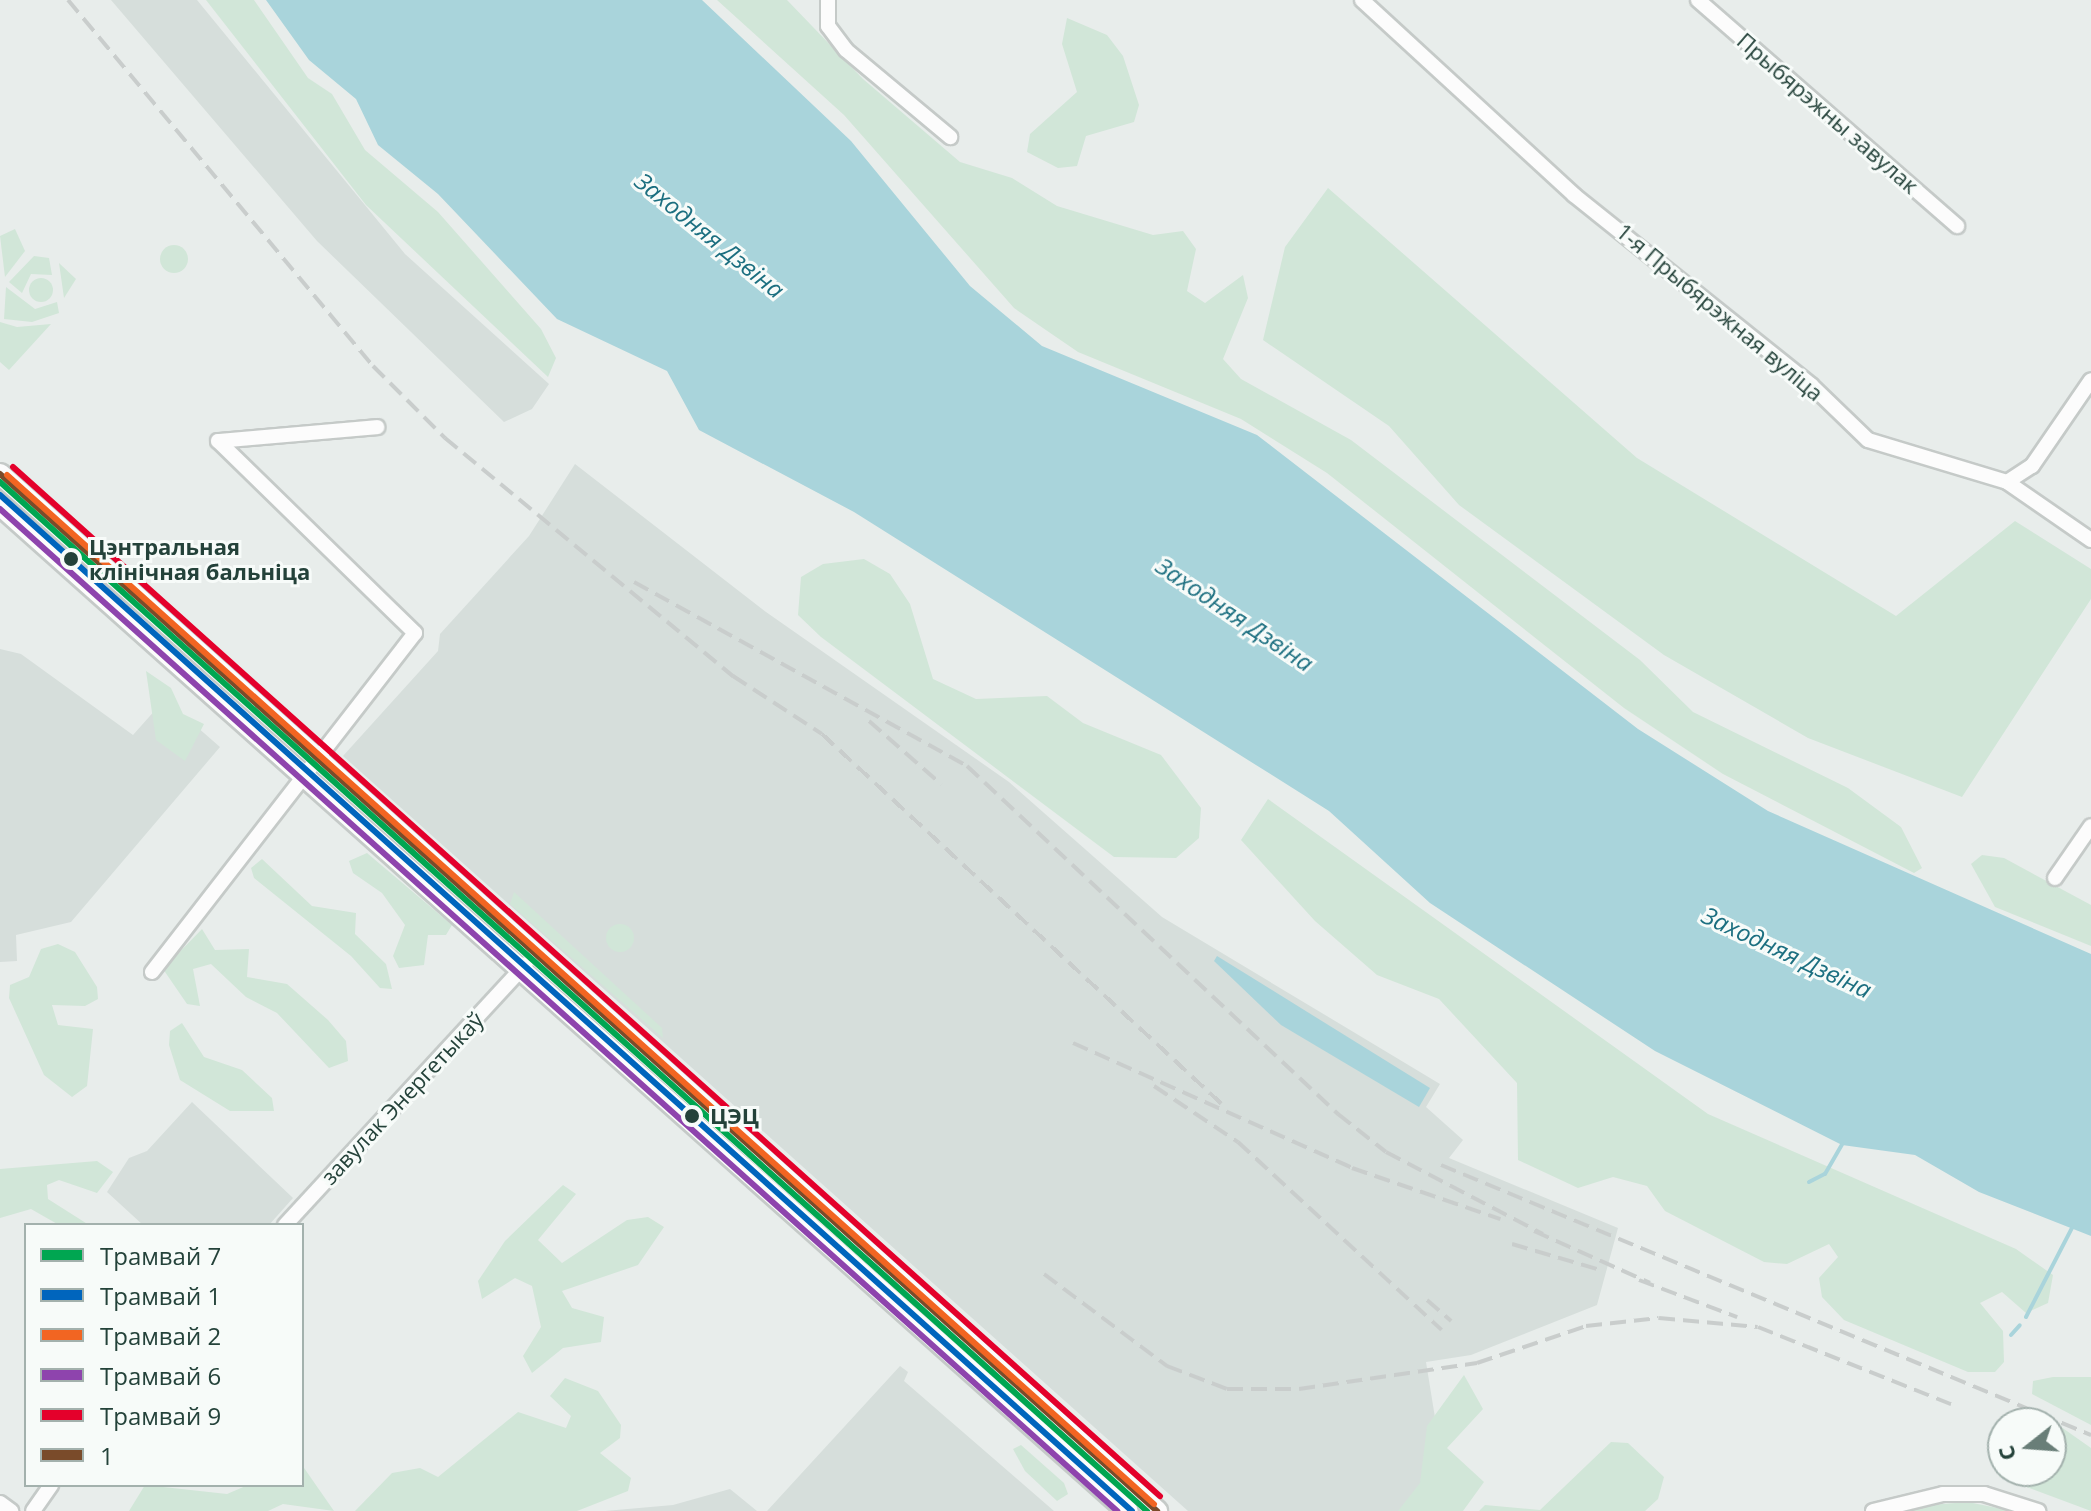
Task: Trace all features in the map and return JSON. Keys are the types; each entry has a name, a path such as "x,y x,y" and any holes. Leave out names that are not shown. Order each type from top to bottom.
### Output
{"main road":[{"path":"0,474 1157,1511"},
{"path":"0,505 1128,1511"}],"street":[{"path":"828,0 828,26 846,50 950,137"},
{"name":"1-я Прыбярэжная вуліца","path":"1362,0 1378,23 1471,97 1574,195 1811,385 1868,440 2007,482 2091,540"},
{"name":"Прыбярэжны завулак","path":"1698,0 1957,226"},
{"path":"2007,482 2032,466 2091,380"},
{"path":"152,972 307,780 415,633 218,441 377,427"},
{"path":"2055,878 2091,826"},
{"name":"завулак Энергетыкаў","path":"287,1223 535,953"},
{"path":"635,1074 651,1056"},
{"path":"33,1511 50,1487"},
{"path":"1873,1511 1907,1499 1970,1494 2038,1511"},
{"path":"0,1503 11,1511"}],"shaded area":[{"path":"111,0 197,0 405,254 549,384 532,409 504,422 317,241"},
{"path":"575,464 766,612 1009,782 1162,917 1440,1084 1426,1107 1463,1140 1449,1158 1618,1228 1597,1305 1471,1355 1426,1362 1443,1467 1400,1511 1188,1511 343,756 438,651 440,634 529,536"},
{"path":"0,649 21,654 133,735 165,699 220,747 71,922 16,935 17,961 0,962"},
{"path":"192,1102 293,1198 271,1223 141,1223 107,1192 129,1158 147,1151"},
{"path":"900,1366 908,1372 904,1381 1054,1511 767,1511"},
{"path":"730,1489 757,1511 605,1511 673,1505"}],"green space":[{"path":"206,0 254,0 308,78 332,94 365,150 438,212 541,329 556,358 548,377 366,205"},
{"path":"717,0 787,0 863,79 960,162 1012,178 1057,206 1153,235 1183,231 1196,249 1187,291 1205,303 1243,275 1248,298 1223,359 1241,379 1351,440 1640,660 1693,712 1848,788 1901,827 1922,868 1914,873 1723,774 1624,708 1327,473 1241,419 1078,352 1014,308 844,115"},
{"path":"1067,18 1107,35 1123,56 1139,105 1134,122 1086,136 1077,166 1058,168 1027,152 1030,134 1077,92 1062,44"},
{"path":"1328,188 1637,458 1896,616 2015,521 2091,569 2091,599 1962,797 1808,738 1664,655 1459,505 1389,426 1263,340 1285,247"},
{"path":"15,229 25,251 5,277 0,236"},
{"path":"174,245 184,249 188,259 184,269 174,273 164,269 160,259 164,249"},
{"path":"34,256 49,258 52,275 31,274 22,293 9,282"},
{"path":"59,263 76,279 64,298"},
{"path":"41,278 49,282 53,290 49,298 41,302 33,298 29,290 33,282"},
{"path":"6,287 35,309 57,302 59,313 32,322 4,319"},
{"path":"0,322 17,327 51,324 9,370 0,362"},
{"path":"864,559 890,574 910,604 933,679 976,699 1047,696 1083,723 1161,755 1201,808 1199,838 1176,858 1114,857 821,637 798,615 801,577 823,564"},
{"path":"146,671 171,688 183,714 204,724 185,761 156,740"},
{"path":"1268,799 1708,1114 2016,1249 2053,1275 2048,1303 2026,1313 2002,1292 1980,1303 2003,1331 2004,1362 1995,1372 1968,1372 1844,1320 1822,1297 1819,1278 1838,1257 1829,1244 1787,1264 1764,1262 1665,1211 1647,1186 1613,1177 1578,1188 1518,1160 1517,1083 1439,999 1377,975 1315,921 1241,840"},
{"path":"367,853 452,925 446,935 428,935 424,965 399,968 393,956 405,925 382,893 353,873 349,861"},
{"path":"1982,855 2004,858 2091,905 2091,946 1995,907 1971,864"},
{"path":"262,859 312,906 356,913 355,934 386,964 392,989 380,988 351,956 254,878 251,868"},
{"path":"514,892 662,1028 663,1038 510,904"},
{"path":"620,924 630,928 634,938 630,948 620,952 610,948 606,938 610,928"},
{"path":"202,929 215,950 249,949 247,977 287,984 328,1020 346,1041 348,1061 329,1068 277,1013 246,997 211,964 193,969 200,1006 187,1004 163,969"},
{"path":"58,944 75,952 97,987 98,999 85,1006 52,1005 58,1025 93,1029 87,1086 72,1097 44,1075 9,998 10,985 29,977 41,949"},
{"path":"182,1023 204,1057 242,1070 272,1098 274,1111 230,1111 180,1080 169,1045 170,1031"},
{"path":"97,1161 113,1172 97,1193 59,1180 47,1185 48,1199 86,1223 56,1223 31,1209 0,1218 0,1169"},
{"path":"563,1185 576,1194 538,1240 562,1263 627,1220 648,1217 664,1227 638,1265 562,1291 572,1308 604,1317 601,1342 563,1348 532,1373 523,1356 541,1327 532,1286 515,1278 482,1299 478,1281 505,1241"},
{"path":"1464,1375 1483,1409 1447,1448 1484,1482 1463,1511 1398,1511 1420,1483 1427,1426"},
{"path":"2053,1377 2091,1377 2091,1425 2067,1412 2067,1407 2057,1407 2032,1394 2033,1381"},
{"path":"565,1378 598,1391 621,1425 620,1438 600,1453 631,1478 628,1491 577,1511 355,1511 392,1473 420,1468 438,1477 518,1412 566,1428 571,1416 550,1396"},
{"path":"2067,1431 2091,1448 2091,1511 2027,1487 2067,1487"},
{"path":"1611,1442 1628,1443 1664,1477 1658,1499 1645,1511 1479,1511 1485,1505 1540,1510"},
{"path":"1021,1445 1064,1483 1068,1494 1057,1501 1025,1471 1013,1449"},
{"path":"304,1468 334,1511 283,1504 268,1511 129,1511 144,1487 227,1494 243,1487 304,1487"},
{"path":"1968,1502 2012,1511 1900,1511 1929,1505"}],"water":[{"name":"Заходняя Дзвіна","path":"266,0 702,0 851,141 970,286 1042,346 1257,435 1638,729 1768,811 2091,954 2091,1236 1979,1192 1915,1155 1842,1145 1655,1051 1430,903 1329,811 854,512 699,430 667,371 557,319 438,194 378,145 356,99 309,60"},
{"path":"1217,956 1430,1088 1419,1107 1281,1025 1214,961"}],"waterway":[{"path":"1809,1182 1825,1174 1842,1145"},
{"path":"2026,1317 2072,1228"},
{"path":"2011,1335 2020,1325"}],"railway":[{"path":"68,0 373,366 445,438 733,676 822,734 1226,1108"},
{"path":"634,582 967,766 1338,1114 1386,1152 1543,1234"},
{"path":"869,721 941,784"},
{"path":"1073,1043 1352,1168 1500,1219"},
{"path":"1154,1086 1238,1142 1442,1330"},
{"path":"1441,1165 2091,1435"},
{"path":"1534,1231 1650,1283"},
{"path":"1512,1244 1597,1269"},
{"path":"1044,1274 1167,1366 1227,1389 1299,1389 1477,1363 1586,1326 1659,1318 1758,1327 1951,1404"},
{"path":"1639,1280 1737,1317"},
{"path":"1427,1300 1451,1321"}],"tram line":[{"name":"9","path":"13,467 1160,1496"},
{"name":"2","path":"7,475 1154,1504"},
{"name":"7","path":"0,482 1147,1511"},
{"name":"1","path":"0,495 1132,1511"},
{"name":"6","path":"0,509 1117,1511"}],"transit line":[{"name":"1","path":"0,474 1157,1511"}],"place":[{"name":"Цэнтральная клінічная бальніца","path":"71,559"},
{"name":"ЦЭЦ","path":"692,1116"}]}
